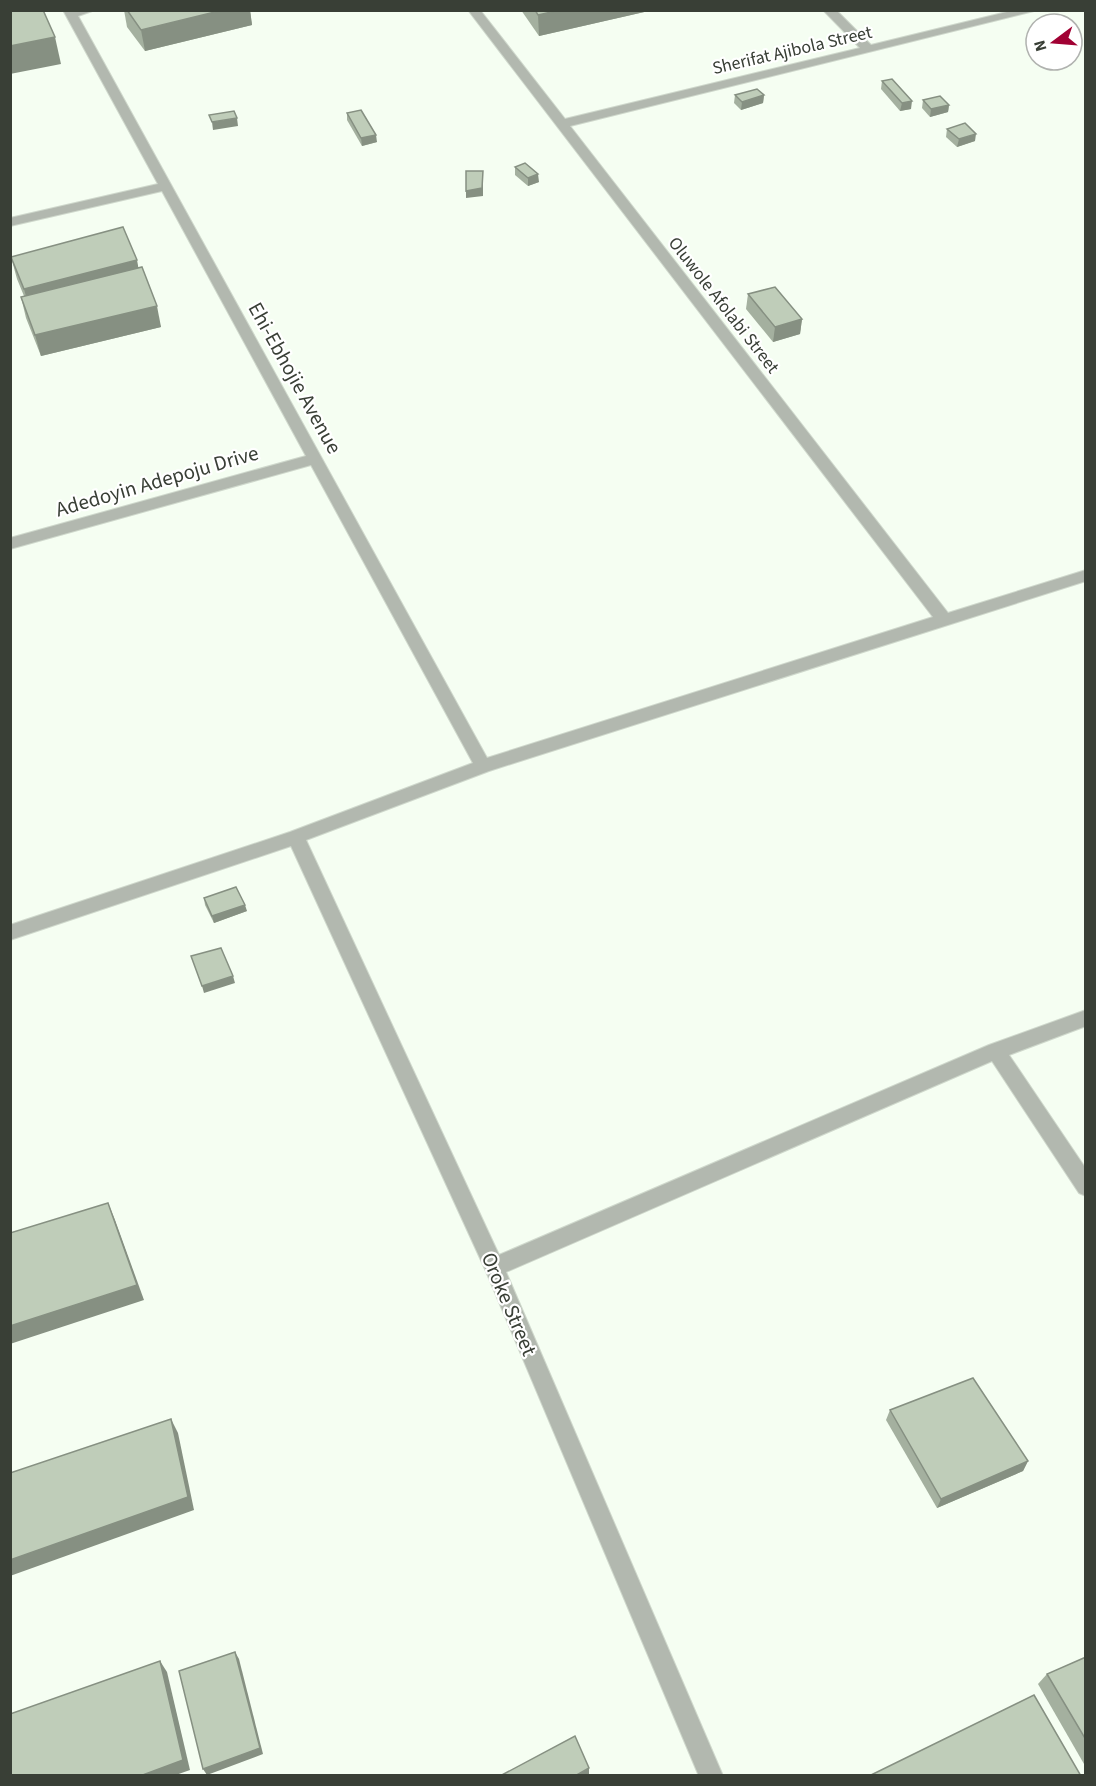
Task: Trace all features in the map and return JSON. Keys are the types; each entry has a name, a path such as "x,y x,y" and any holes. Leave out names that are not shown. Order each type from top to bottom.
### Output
{"street":[{"path":"70,12 89,10"},
{"name":"Oluwole Afolabi Street","path":"474,10 945,621"},
{"path":"829,10 869,50"},
{"name":"Sherifat Ajibola Street","path":"561,124 1032,10"},
{"name":"Ehi-Ebhojie Avenue","path":"70,12 483,766"},
{"path":"10,222 166,186"},
{"name":"Adedoyin Adepoju Drive","path":"10,544 315,459"},
{"path":"10,933 296,837 483,766 945,621 1086,574"},
{"name":"Oroke Street","path":"296,837 494,1267 711,1776"},
{"path":"494,1267 996,1051 1086,1018"},
{"path":"996,1051 1086,1187"}],"building":[{"path":"10,10 43,10 55,37 10,46"},
{"path":"127,10 223,10 141,30"},
{"path":"535,10 560,10 538,15"},
{"path":"892,79 912,101 902,103 882,81"},
{"path":"757,89 764,95 742,102 735,95"},
{"path":"940,96 949,105 931,109 923,100"},
{"path":"361,110 376,135 361,138 347,113"},
{"path":"234,111 237,118 212,122 209,115"},
{"path":"965,123 976,134 959,139 947,129"},
{"path":"525,163 538,174 528,178 515,167"},
{"path":"466,171 483,171 482,188 466,191"},
{"path":"123,227 137,260 24,289 11,257"},
{"path":"142,267 157,306 35,335 21,297"},
{"path":"775,287 802,319 775,327 748,294"},
{"path":"236,887 245,905 212,916 204,898"},
{"path":"221,948 233,976 202,986 191,956"},
{"path":"108,1203 137,1285 10,1326 10,1233"},
{"path":"973,1378 1028,1461 941,1499 890,1410"},
{"path":"171,1419 188,1497 10,1560 10,1473"},
{"path":"235,1652 260,1748 203,1769 179,1671"},
{"path":"1086,1657 1086,1740 1047,1674"},
{"path":"160,1661 183,1760 140,1776 10,1776 10,1714"},
{"path":"1034,1695 1081,1776 869,1776"},
{"path":"575,1736 589,1768 575,1776 500,1776"}]}
